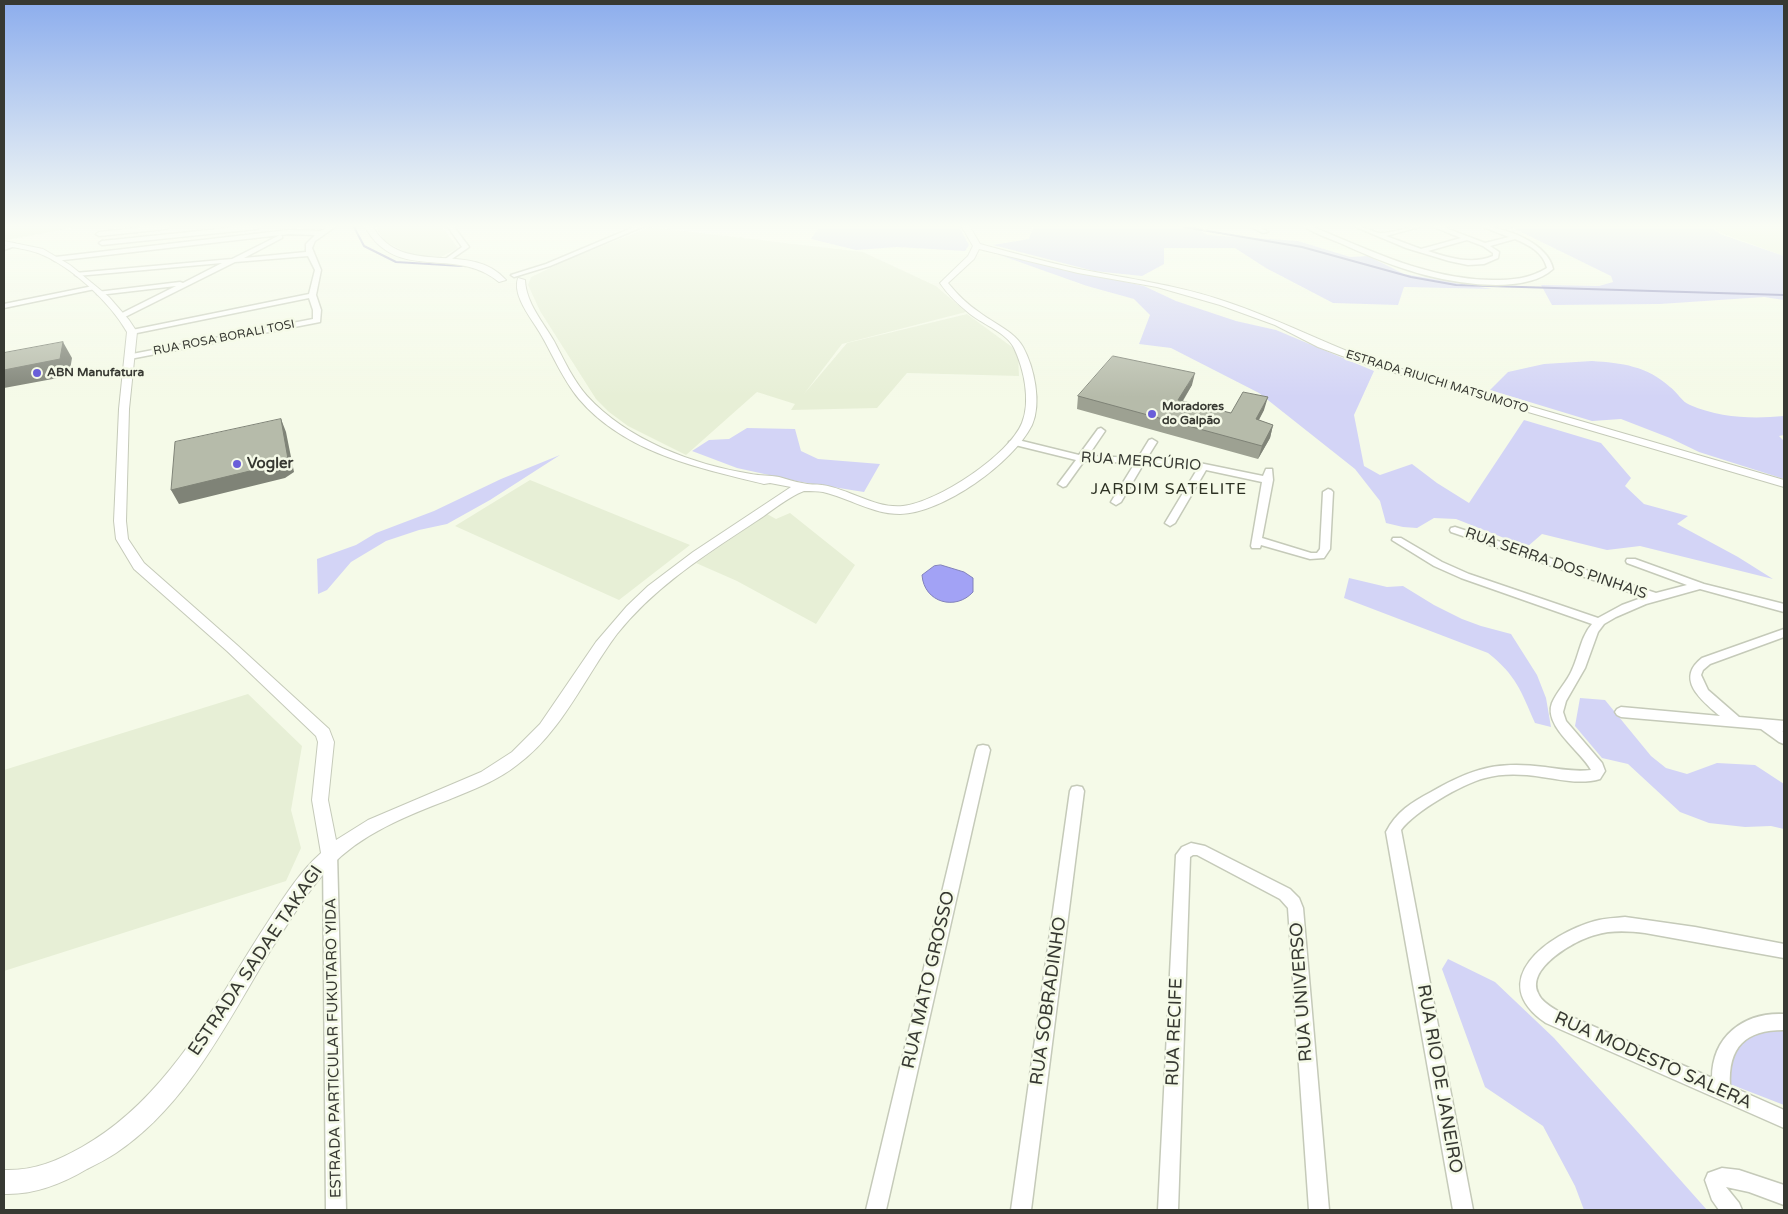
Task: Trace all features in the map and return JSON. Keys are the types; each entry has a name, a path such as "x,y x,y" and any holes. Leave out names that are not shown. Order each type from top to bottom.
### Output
{"street":[{"path":"88,284 123,316 132,332 312,295 315,284"},
{"path":"4,306 96,290 179,284"},
{"path":"123,316 186,284"},
{"path":"513,284 525,296 578,389 591,406 622,430 702,466 798,489 828,490 894,510 914,508 932,503 963,485 1014,442 1026,426 1031,409 1028,382 1020,347 1014,340 958,299 945,284"},
{"name":"ESTRADA RIUICHI MATSUMOTO","path":"1150,284 1206,298 1261,316 1321,344 1364,361 1784,484"},
{"name":"RUA ROSA BORALI TOSI","path":"130,357 317,320 317,310 312,295"},
{"name":"ESTRADA PARTICULAR FUKUTARO YIDA","path":"132,332 124,409 120,521 122,539 139,566 232,648 323,733 326,742 320,800 330,853 336,1210"},
{"path":"1063,484 1101,431"},
{"name":"RUA MERCÚRIO","path":"1014,442 1081,458 1176,461 1268,476 1256,544 1310,556 1320,556 1325,550 1328,492"},
{"path":"1116,502 1152,442"},
{"path":"1170,523 1204,466"},
{"name":"ESTRADA SADAE TAKAGI","path":"4,1182 46,1178 84,1161 148,1113 177,1080 290,904 330,853 382,821 472,783 503,767 519,755 554,715 614,629 635,607 659,585 708,548 798,489"},
{"name":"RUA SERRA DOS PINHAIS","path":"1455,530 1656,597"},
{"path":"1396,540 1438,564 1465,576 1598,622 1614,612 1656,597 1700,586"},
{"path":"1631,561 1700,586 1784,608"},
{"name":"RUA RIO DE JANEIRO","path":"1463,1210 1393,832 1397,823 1426,801 1471,776 1482,772 1494,769 1522,769 1579,776 1597,773 1597,767 1561,724 1556,710 1559,701 1575,677 1592,632 1598,622"},
{"path":"1736,722 1700,689 1694,675 1694,670 1706,661 1784,633"},
{"path":"1621,712 1784,726"},
{"path":"1765,725 1784,739"},
{"name":"RUA MATO GROSSO","path":"876,1210 983,750"},
{"name":"RUA SOBRADINHO","path":"1021,1210 1077,791"},
{"name":"RUA UNIVERSO","path":"1184,855 1187,850 1193,848 1200,850 1285,894 1293,900 1297,908 1297,936 1319,1210"},
{"name":"RUA RECIFE","path":"1168,1210 1184,855"},
{"name":"RUA MODESTO SALERA","path":"1784,951 1680,931 1634,924 1610,924 1577,934 1560,944 1538,960 1530,974 1531,1000 1552,1017 1784,1119"},
{"path":"1721,1092 1720,1069 1723,1056 1734,1037 1749,1027 1784,1022"},
{"path":"1732,1210 1718,1194 1715,1180 1720,1177 1733,1177 1784,1196"}],"shaded area":[{"path":"931,284 966,312 842,344 804,394 847,343 967,314 1012,347 1018,355 1019,376 907,373 877,408 791,410 795,404 757,392 686,455 628,426 609,412 596,399 540,311 528,285"},
{"path":"1080,284 1133,284 1144,286 1176,301 1236,321 1276,330 1374,371 1354,415 1364,466 1380,475 1412,464 1437,483 1469,503 1524,420 1601,443 1631,478 1625,486 1644,504 1688,516 1677,524 1738,557 1773,579 1640,546 1607,550 1542,534 1527,547 1456,519 1434,518 1417,528 1386,523 1380,501 1355,469 1259,393 1171,348 1139,344 1150,315 1134,299"},
{"path":"1296,284 1461,284 1492,289 1404,287 1398,305 1333,303"},
{"path":"1607,284 1784,284 1784,300 1764,297 1660,304 1552,305 1541,285 1599,286"},
{"path":"1592,361 1614,363 1643,370 1673,389 1687,404 1713,413 1760,417 1784,416 1784,435 1779,436 1784,441 1784,479 1699,452 1670,438 1621,419 1592,421 1490,390 1508,372 1544,364"},
{"path":"747,428 795,429 801,451 818,459 880,464 864,492 801,482 737,468 692,451 709,440 729,439"},
{"path":"560,455 490,500 447,524 419,530 386,541 351,562 327,590 318,594 317,559 356,545 376,533 434,511 501,479"},
{"path":"530,480 690,545 619,600 455,526"},
{"path":"790,513 855,565 816,624 737,581 696,563 767,514 776,519"},
{"path":"1349,578 1387,587 1403,586 1462,619 1511,634 1537,675 1546,698 1551,727 1535,723 1517,684 1488,653 1344,598"},
{"path":"248,694 302,746 291,810 301,848 286,881 4,971 4,770"},
{"path":"1580,698 1605,700 1651,756 1666,768 1687,774 1717,763 1755,765 1784,784 1784,829 1771,826 1745,827 1709,823 1680,812 1628,764 1602,758 1575,726"},
{"path":"1448,959 1495,982 1554,1038 1707,1210 1584,1210 1575,1186 1543,1126 1485,1087 1442,969"},
{"path":"1779,1022 1784,1024 1784,1105 1722,1081 1729,1044"}],"water":[{"path":"941,565 964,572 973,578 973,592 966,598 958,601 942,601 935,598 924,585 922,575 934,566"}],"building":[{"path":"63,342 60,359 4,370 4,353"},
{"path":"1113,356 1195,373 1178,400 1231,413 1243,392 1268,397 1256,419 1273,425 1262,446 1078,396"},
{"name":"Vogler","path":"281,419 288,459 279,464 171,490 175,442"}],"waterway":[{"path":"1448,284 1784,295"}],"place":[{"name":"ABN Manufatura","path":"37,373"},
{"name":"Moradores do Galpão","path":"1152,414"},
{"name":"Vogler","path":"237,464"}],"district":[{"name":"JARDIM SATELITE","path":"1169,490"}]}
